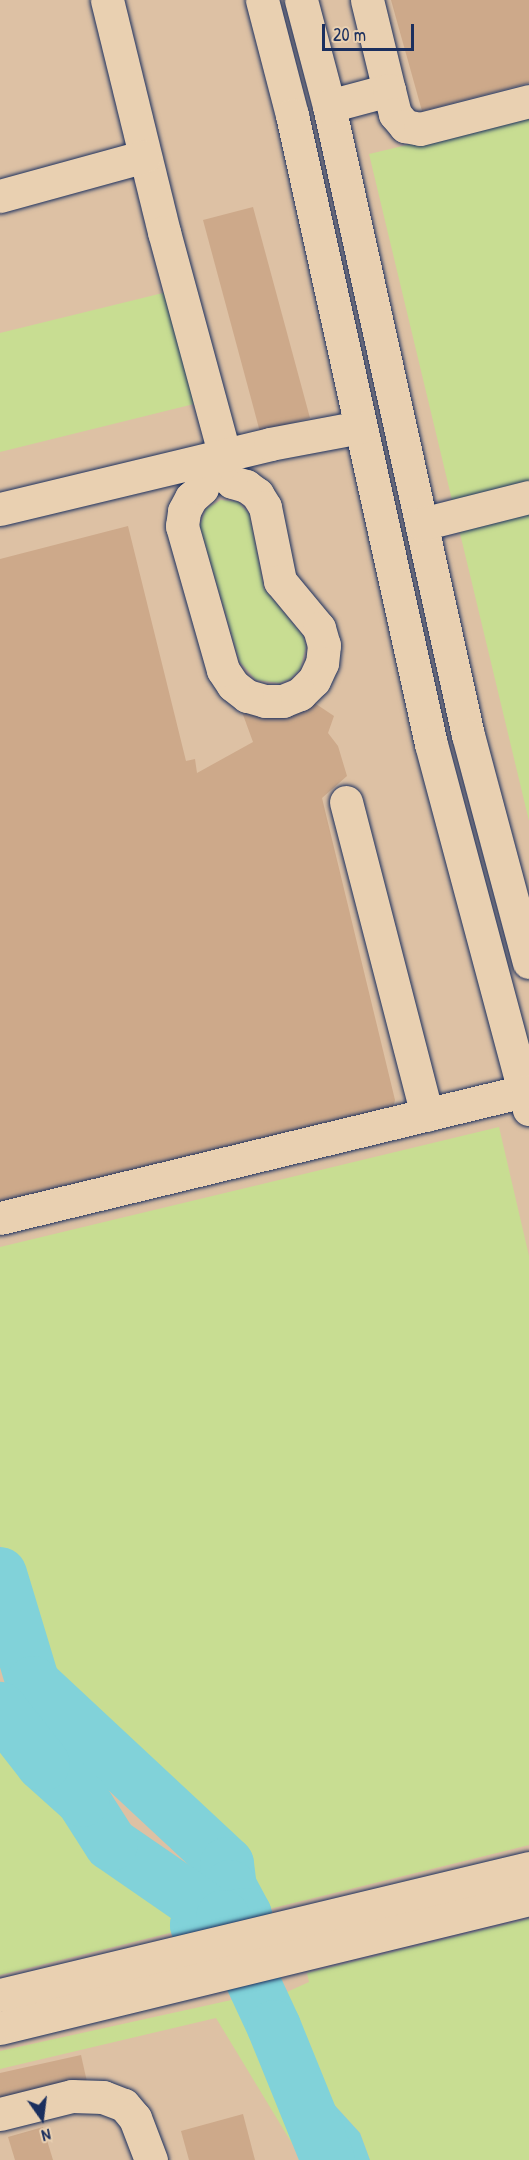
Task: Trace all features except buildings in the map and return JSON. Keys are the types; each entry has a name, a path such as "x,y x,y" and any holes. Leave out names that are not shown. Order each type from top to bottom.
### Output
{"street":[{"path":"107,0 146,156 216,458 232,482 246,486 257,494 265,507 280,581 319,628 324,645 322,663 314,680 300,694 283,701 265,701 247,696 233,685 223,670 182,526 147,475"},
{"path":"0,1218 427,1115 527,1100 431,744 292,115 262,0"},
{"path":"301,0 329,106 468,735 528,955"},
{"path":"367,0 395,114 405,126 420,129 529,101"},
{"path":"329,106 389,90"},
{"path":"0,196 146,156"},
{"path":"0,509 270,444 360,427"},
{"path":"257,494 270,444"},
{"path":"182,526 184,511 191,498 202,488 216,458"},
{"path":"422,524 529,497"},
{"path":"346,802 427,1115"},
{"path":"0,2028 182,1968 271,1946 529,1868"},
{"path":"271,1946 529,1899"},
{"path":"0,1995 182,1968"},
{"path":"0,2114 72,2096 103,2097 124,2105 135,2118 151,2160"}],"shaded area":[{"path":"0,0 529,0 529,2160 0,2160"}],"green space":[{"path":"529,116 529,821 369,154"},
{"path":"171,291 198,403 0,452 0,333"},
{"path":"221,500 238,502 249,514 264,589 303,636 306,647 300,669 290,679 279,683 256,680 240,662 200,526 206,509"},
{"path":"499,1127 529,1256 529,1845 245,1915 230,1887 227,1864 33,1683 0,1544 0,1247"},
{"path":"0,1711 43,1764 83,1800 111,1844 196,1903 194,1927 0,1975"},
{"path":"529,1919 529,2160 370,2160 360,2133 319,2088 291,2034 278,1996 309,1982 307,1973"},
{"path":"236,1999 260,2053 311,2145 315,2160 302,2160 216,2018 0,2069 0,2051"}],"water":[{"path":"279,1984 291,2034 319,2088 360,2133 370,2160 321,2160 236,1995"}],"waterway":[{"path":"0,1574 33,1683 227,1864 230,1887 245,1915 197,1925 201,1906 111,1844 83,1800 43,1764 0,1709"},
{"path":"223,1917 274,2027 328,2160"}]}
